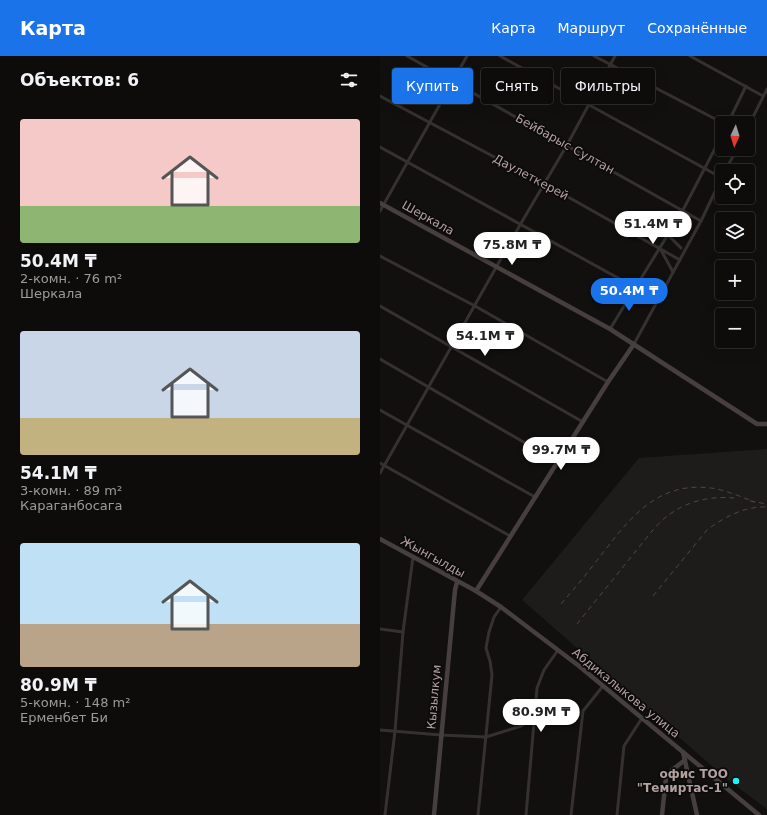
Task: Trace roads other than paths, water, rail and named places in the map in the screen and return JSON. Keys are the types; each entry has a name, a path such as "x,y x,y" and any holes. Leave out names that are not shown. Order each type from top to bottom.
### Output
{"street":[{"name":"Бейбарыс Султан","path":"407,56 428,68"},
{"path":"460,68 467,56"},
{"path":"500,56 715,174"},
{"path":"594,56 715,119"},
{"path":"380,473 520,225 567,145 615,56"},
{"path":"690,56 763,96"},
{"path":"731,116 746,86"},
{"path":"753,116 767,89"},
{"name":"Бейбарыс Султан","path":"473,94 701,221"},
{"name":"Даулеткерей","path":"380,96 545,184 680,260"},
{"path":"380,211 382,204 440,104"},
{"path":"380,147 408,161 520,225 658,300"},
{"path":"610,329 683,210 715,149"},
{"path":"476,591 608,382 634,344 715,192"},
{"name":"Шеркала","path":"382,204 610,329 757,424 767,424"},
{"path":"668,235 681,248"},
{"path":"660,249 673,272"},
{"path":"380,256 475,306 608,382"},
{"path":"380,306 583,422"},
{"path":"380,359 558,462"},
{"path":"380,410 408,424 535,497"},
{"path":"380,463 510,536"},
{"name":"Жынгылды","path":"380,539 476,591"},
{"path":"385,815 395,731 403,632 413,557"},
{"name":"Кызылкум","path":"434,815 455,590 458,582"},
{"name":"Абдикалыкова улица","path":"476,591 501,607 558,650 759,815"},
{"path":"478,815 492,675 486,648 492,622 501,607"},
{"path":"380,629 403,632"},
{"path":"526,815 537,688 544,670 558,650"},
{"path":"571,815 583,711 603,686"},
{"path":"380,730 486,737 522,726 535,715"},
{"path":"617,815 624,746 642,718"},
{"path":"683,752 698,815"},
{"path":"662,815 666,778 672,770 685,760"}],"railway":[{"path":"561,604 620,531 632,518 659,497 674,491 691,487 711,488 728,492 755,502"},
{"path":"577,624 652,530 662,520 687,504 710,498 734,498"},
{"path":"750,501 767,504"},
{"path":"653,596 707,530 735,513 751,508 767,507"}],"place":[{"name":"офис ТОО \"Темиртас-1\"","path":"736,781"}]}
